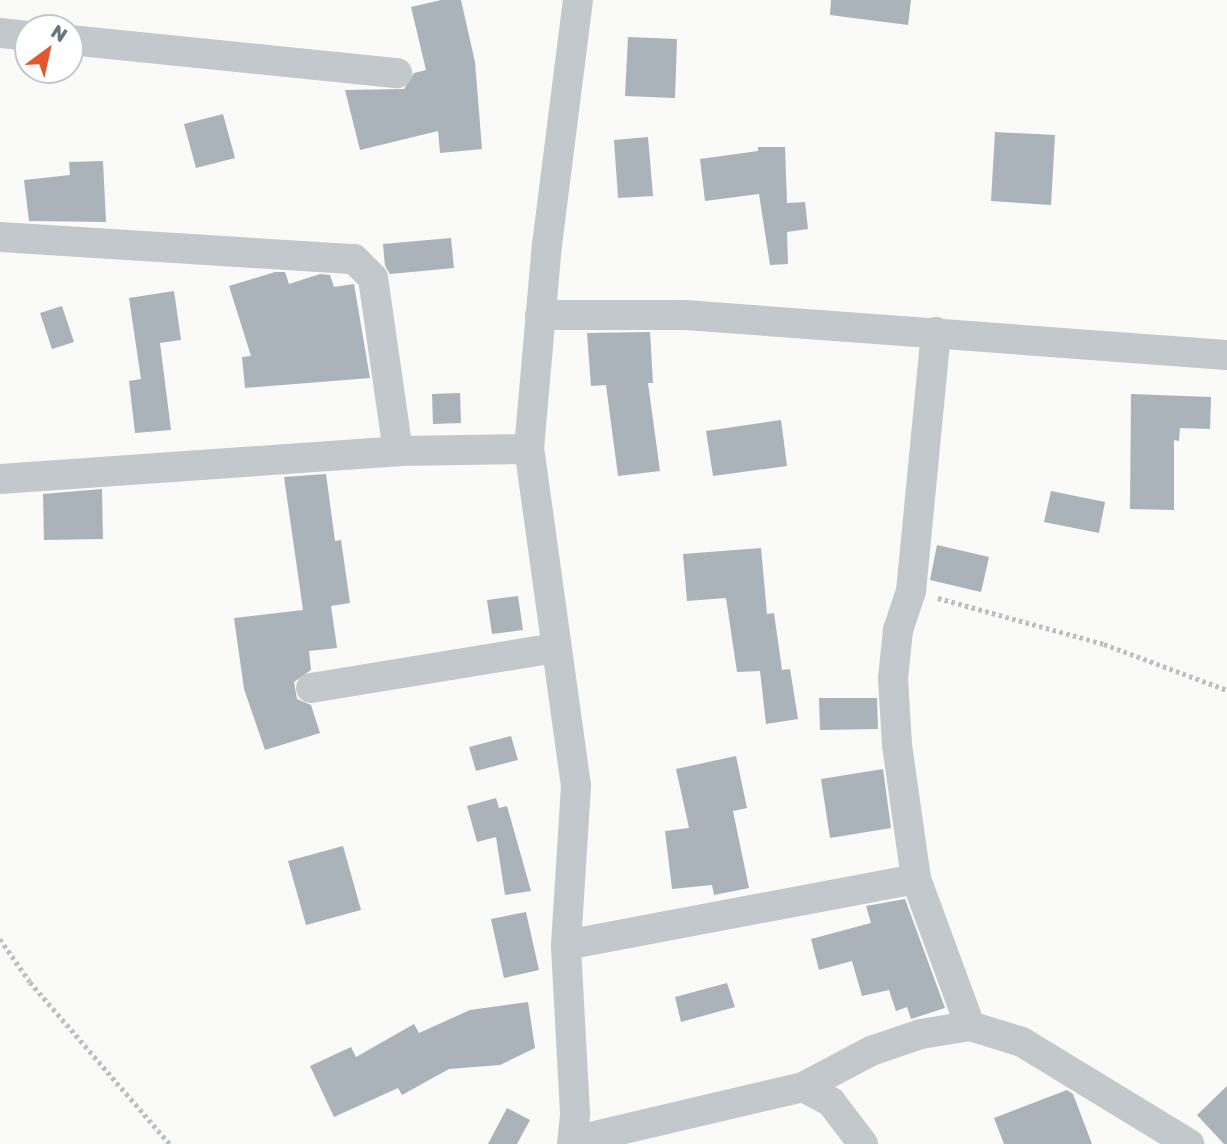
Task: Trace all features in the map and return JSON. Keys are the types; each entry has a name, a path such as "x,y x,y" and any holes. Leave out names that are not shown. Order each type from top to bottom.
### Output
{"street":[{"path":"578,0 540,315 529,449 554,648 576,786 566,945 573,1143 803,1087 871,1051 921,1034 970,1026 1021,1042 1189,1144"},
{"path":"84,41 397,73"},
{"path":"0,237 355,259 373,278 398,451"},
{"path":"540,315 685,315 1227,355"},
{"path":"936,332 911,591 898,630 893,678 897,745 916,879 970,1026"},
{"path":"0,479 398,451 529,449"},
{"path":"311,688 554,648"},
{"path":"566,945 916,879"},
{"path":"803,1087 831,1102 863,1144"}],"path":[{"path":"911,591 1104,644 1227,690"},
{"path":"0,939 30,982 170,1144"}],"building":[{"path":"441,0 461,0 475,62 482,149 440,153 438,131 360,150 345,90 404,89 414,73 426,70 411,7"},
{"path":"831,0 911,0 908,25 830,15"},
{"path":"628,37 677,39 675,98 625,96"},
{"path":"223,114 235,158 196,168 184,124"},
{"path":"995,132 1055,135 1051,205 991,201"},
{"path":"648,137 653,196 618,198 614,140"},
{"path":"758,147 785,147 787,203 805,202 808,229 787,232 788,264 770,265 759,194 705,201 700,159 758,151"},
{"path":"103,161 106,222 29,221 24,180 70,175 69,162"},
{"path":"451,238 454,268 390,274 385,266 383,244"},
{"path":"275,272 285,272 289,284 320,274 330,275 334,287 354,284 370,378 245,388 242,357 251,356 229,286"},
{"path":"174,291 181,340 160,343 171,430 135,433 129,381 141,379 129,298"},
{"path":"62,306 74,342 52,349 40,313"},
{"path":"650,332 653,383 648,383 660,471 618,476 606,385 591,386 587,333"},
{"path":"460,393 461,423 433,424 432,394"},
{"path":"1131,394 1211,397 1210,429 1180,428 1179,441 1174,440 1174,510 1130,509"},
{"path":"781,420 787,466 713,476 706,431"},
{"path":"326,474 335,541 341,540 350,603 331,606 337,648 309,651 311,670 294,682 297,699 311,705 320,733 265,750 244,689 234,618 303,610 284,477"},
{"path":"102,489 103,539 44,540 43,494"},
{"path":"1051,491 1105,502 1099,533 1044,522"},
{"path":"937,545 989,557 981,592 930,580"},
{"path":"761,548 767,614 774,613 782,670 790,669 798,719 766,724 760,671 737,672 726,598 687,601 683,554"},
{"path":"518,596 523,630 492,634 487,600"},
{"path":"819,698 877,698 878,729 820,730"},
{"path":"511,736 518,760 476,771 469,747"},
{"path":"736,756 747,808 733,811 749,888 714,895 712,885 672,889 665,831 689,828 676,769"},
{"path":"883,769 891,828 830,838 821,779"},
{"path":"496,798 499,808 507,806 531,891 505,895 496,837 477,842 467,806"},
{"path":"343,846 361,910 306,925 288,861"},
{"path":"905,899 945,1008 911,1019 907,1007 896,1011 889,990 862,996 852,961 819,970 811,939 871,923 866,906"},
{"path":"526,912 539,970 504,978 491,919"},
{"path":"727,983 735,1007 681,1022 675,997"},
{"path":"528,1002 535,1048 500,1065 449,1069 402,1095 398,1088 334,1117 310,1066 351,1047 356,1057 414,1024 419,1033 470,1010"},
{"path":"1227,1086 1227,1144 1224,1144 1197,1115"},
{"path":"1067,1090 1073,1094 1092,1144 1004,1144 994,1118"},
{"path":"507,1108 530,1120 517,1144 488,1144"}]}
